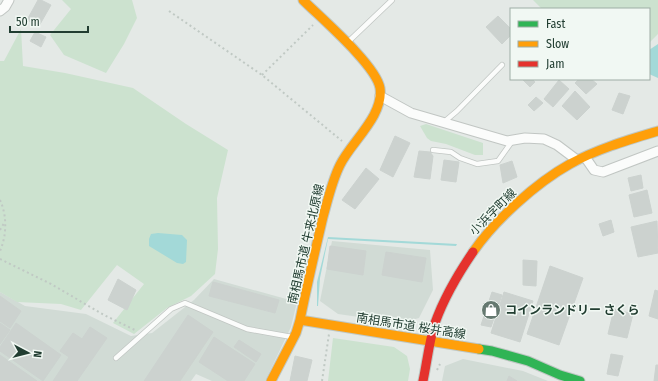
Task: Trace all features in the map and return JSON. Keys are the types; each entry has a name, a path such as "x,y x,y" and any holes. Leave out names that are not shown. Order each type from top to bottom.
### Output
{"street":[{"path":"0,11 9,0"},
{"path":"304,0 373,71 378,84 380,96 411,113 507,141 525,138 544,139 581,158 594,170 603,172 658,151"},
{"name":"南相馬市道 牛来北原線","path":"300,320 328,196 336,172 350,148 375,113 380,96"},
{"name":"小浜字町線","path":"423,381 431,341 438,317 455,281 481,240 513,207 549,177 581,158 622,142 658,131"},
{"path":"271,381 293,338 300,320"},
{"name":"南相馬市道 桜井高線","path":"300,320 475,348 508,355 580,381"}],"lane":[{"path":"347,43 392,0"},
{"path":"444,122 457,111 502,65"},
{"path":"433,150 451,152 460,158 477,164 498,161 513,140"},
{"path":"116,358 171,309 185,303 247,330 293,338"}],"path":[{"path":"169,11 262,76 350,148"},
{"path":"262,76 321,18"},
{"path":"0,200 5,214 3,240 0,251"},
{"path":"0,230 5,222"},
{"path":"0,259 51,284 128,327 146,332"},
{"path":"322,381 330,325"}],"shaded area":[{"path":"332,241 430,250 433,290 419,318 401,323 338,314 320,301"},
{"path":"214,279 297,302 291,327 265,381 212,381 196,374 191,381 0,381 0,292 25,306 86,314 131,336 152,333 194,300"},
{"path":"463,359 523,371 548,381 442,381 445,366"}],"green space":[{"path":"62,0 132,0 137,18 124,44 106,73 64,55 50,35 71,9"},
{"path":"533,0 658,0 658,34 650,42 650,8 541,8"},
{"path":"21,29 23,66 65,73 133,88 228,150 217,198 218,249 215,274 191,296 167,308 134,334 113,323 144,284 117,265 81,310 61,304 17,302 0,292 0,61 4,61"},
{"path":"426,124 483,143 483,155 475,155 446,144 431,141 427,138 420,126"},
{"path":"333,338 394,347 407,356 410,369 408,381 328,381"}],"water":[{"path":"658,44 658,78 650,74 650,49"},
{"path":"158,233 182,235 187,240 186,262 183,264 177,263 149,246 151,234"},
{"path":"328,237 457,244 456,246 328,239 320,278 317,306 317,282"}],"building":[{"path":"38,0 51,5 39,26 27,20"},
{"path":"498,16 510,28 510,36 502,44 486,27"},
{"path":"35,32 46,37 41,47 30,41"},
{"path":"523,80 533,80 535,82 530,87"},
{"path":"559,80 569,89 553,107 544,99"},
{"path":"578,80 592,80 597,84 586,94 575,83"},
{"path":"575,91 590,107 577,120 562,106"},
{"path":"619,93 630,96 623,114 612,110"},
{"path":"536,97 543,103 534,111 528,105"},
{"path":"395,136 410,143 393,177 380,170"},
{"path":"419,151 430,152 433,156 430,179 414,177"},
{"path":"444,160 459,162 456,182 441,180"},
{"path":"512,161 517,177 503,183 500,165"},
{"path":"366,168 379,179 355,209 342,200"},
{"path":"641,175 643,188 631,191 628,178"},
{"path":"647,190 652,213 634,217 629,195"},
{"path":"611,220 614,232 603,236 599,224"},
{"path":"657,221 658,253 638,257 631,227"},
{"path":"330,246 366,251 363,275 327,269"},
{"path":"386,252 426,258 422,282 382,275"},
{"path":"523,260 537,261 536,286 523,285"},
{"path":"550,266 583,278 559,345 527,334"},
{"path":"118,279 136,290 127,310 108,300"},
{"path":"213,282 279,300 275,313 209,296"},
{"path":"655,290 658,291 658,319 649,316"},
{"name":"コインランドリー さくら","path":"492,292 502,295 491,327 481,325"},
{"path":"504,292 533,301 520,342 491,333"},
{"path":"0,296 21,311 10,328 0,321"},
{"path":"614,309 633,314 627,338 608,334"},
{"path":"188,315 213,332 180,381 144,381"},
{"path":"0,323 10,330 0,344"},
{"path":"16,323 61,355 43,381 0,351 0,347"},
{"path":"90,327 107,338 77,381 53,381 69,357 60,351 73,333 82,339"},
{"path":"214,337 255,364 244,381 228,381 199,362"},
{"path":"239,340 261,354 256,362 234,347"},
{"path":"611,354 623,356 618,376 607,374"},
{"path":"0,355 37,381 0,381"},
{"path":"295,356 312,360 307,381 290,381"},
{"path":"656,365 658,365 658,381 654,381"},
{"path":"509,376 517,381 507,381"}],"traffic: fast":[{"path":"479,349 528,361 560,375 580,381"}],"traffic: slow":[{"path":"300,320 323,217 332,184 345,156 372,119 380,98 380,88 369,67 347,42 303,0"},
{"path":"473,252 504,215 530,192 557,172 570,164 602,149 658,131"},
{"path":"271,381 296,333 300,320 479,349"}],"traffic: jam":[{"path":"423,381 435,323 452,286 473,252"}],"place":[{"name":"コインランドリー さくら","path":"491,310"}]}
